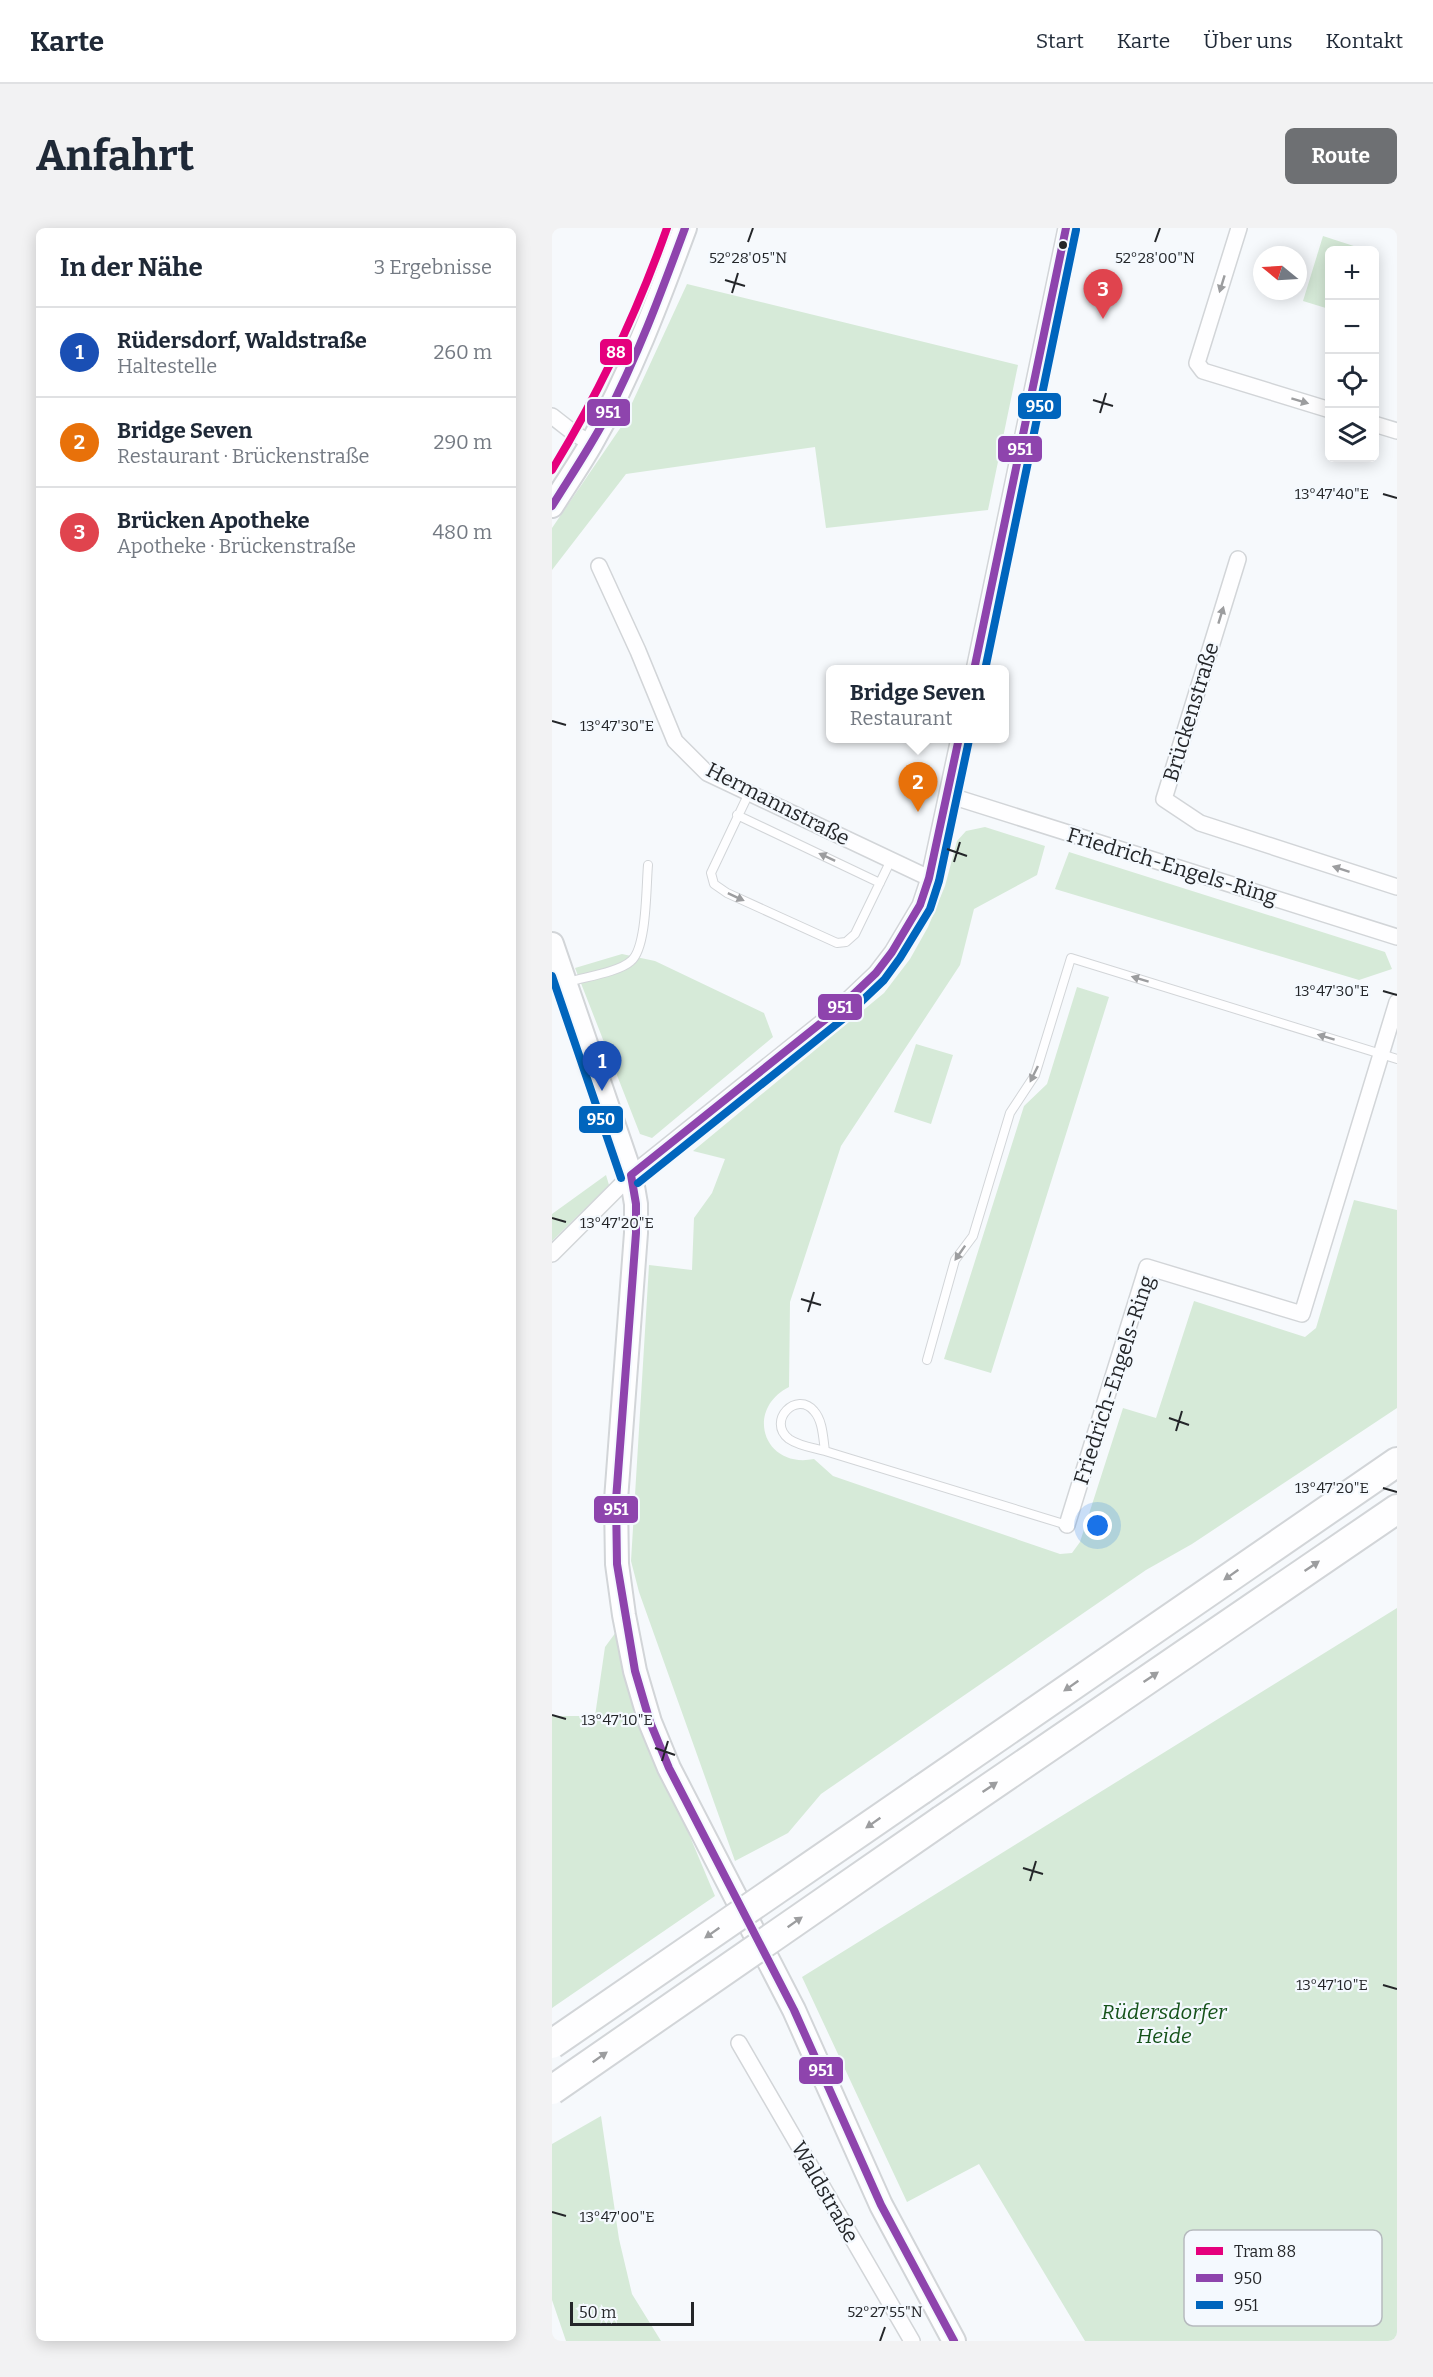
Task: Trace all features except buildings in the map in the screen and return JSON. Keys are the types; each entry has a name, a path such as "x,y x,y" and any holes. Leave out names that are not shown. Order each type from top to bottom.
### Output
{"highway":[{"path":"552,2044 1397,1462"},
{"path":"552,2090 1397,1509"}],"street":[{"path":"552,506 591,443 647,325 685,228"},
{"path":"975,665 1066,228"},
{"path":"1239,228 1197,363 1203,371 1325,409"},
{"path":"552,416 591,443"},
{"path":"1379,426 1397,431"},
{"name":"Brückenstraße","path":"1238,559 1164,799 1200,824 1397,887"},
{"name":"Hermannstraße","path":"599,566 638,651 675,741 707,773 929,878"},
{"path":"552,1254 631,1175 857,992 892,952 920,905 929,878 958,743"},
{"name":"Friedrich-Engels-Ring","path":"948,795 1397,937"},
{"name":"Waldstraße","path":"552,944 631,1175 636,1204 636,1233 616,1500 617,1564 635,1671 650,1722 669,1768 794,2010 881,2205 954,2341"},
{"name":"Friedrich-Engels-Ring","path":"1067,1525 1147,1267 1302,1314 1390,1057 1397,1002"},
{"name":"Waldstraße","path":"738,2043 912,2341"}],"lane":[{"path":"749,793 711,873 714,885 728,893 837,943 846,942 855,934 891,860"},
{"path":"737,815 880,883"},
{"path":"564,983 622,967 632,961 640,947 648,865"},
{"path":"927,1360 955,1260 973,1236 1010,1113 1035,1075 1071,958 1390,1057"},
{"name":"Friedrich-Engels-Ring","path":"825,1452 820,1419 813,1409 803,1404 795,1404 785,1411 780,1419 781,1428 788,1438 825,1452 1067,1525"}],"green space":[{"path":"1323,236 1354,246 1325,246 1325,308 1303,301 1307,300 1307,288"},
{"path":"687,284 1018,365 988,510 826,528 815,447 626,474 552,570 552,528 621,427"},
{"path":"985,827 1045,846 1037,875 974,909 960,965 841,1146 790,1302 789,1387 775,1397 767,1409 764,1423 766,1435 772,1447 783,1455 797,1460 814,1459 833,1476 1060,1554 1072,1553 1080,1542 1123,1408 1156,1418 1194,1301 1305,1337 1316,1328 1354,1200 1397,1210 1397,1408 1192,1544 1146,1570 821,1794 788,1833 735,1861 639,1592 631,1561 649,1265 692,1270 694,1218 712,1193 725,1159 693,1151 884,993 910,959 928,927 945,886 957,841 966,831"},
{"path":"1069,852 1385,952 1392,969 1359,980 1055,889"},
{"path":"622,954 655,961 764,1013 773,1037 652,1138 640,1134 575,968"},
{"path":"1077,987 1109,997 991,1373 944,1359 1024,1106 1047,1084"},
{"path":"916,1044 953,1055 931,1124 894,1112"},
{"path":"606,1175 609,1185 552,1241 552,1214"},
{"name":"Rüdersdorfer Heide","path":"1397,1608 1397,2341 1085,2341 979,2164 907,2202 802,1977"},
{"path":"619,1628 638,1713 715,1896 552,2008 552,1716 595,1716 605,1647"},
{"path":"601,2116 619,2239 632,2294 661,2341 566,2341 552,2300 552,2144"}],"tram line":[{"name":"88","path":"552,470 586,412 616,352 667,228"}],"transit line":[{"name":"951","path":"552,506 617,396 648,325 685,228"},
{"name":"951","path":"975,665 1066,228"},
{"name":"950","path":"986,665 1076,230"},
{"name":"951","path":"954,2341 881,2205 794,2010 669,1768 650,1722 635,1671 617,1564 616,1500 636,1233 636,1204 631,1175 836,1011 876,973 892,952 920,905 929,878 958,743"},
{"name":"950","path":"638,1183 843,1019 884,980 930,909 939,881 968,743"},
{"name":"950","path":"552,976 621,1178"}],"place":[{"name":"Brücken Apotheke","path":"1103,319"},
{"name":"Bridge Seven","path":"918,812"},
{"name":"Rüdersdorf, Waldstraße","path":"602,1091"}]}
